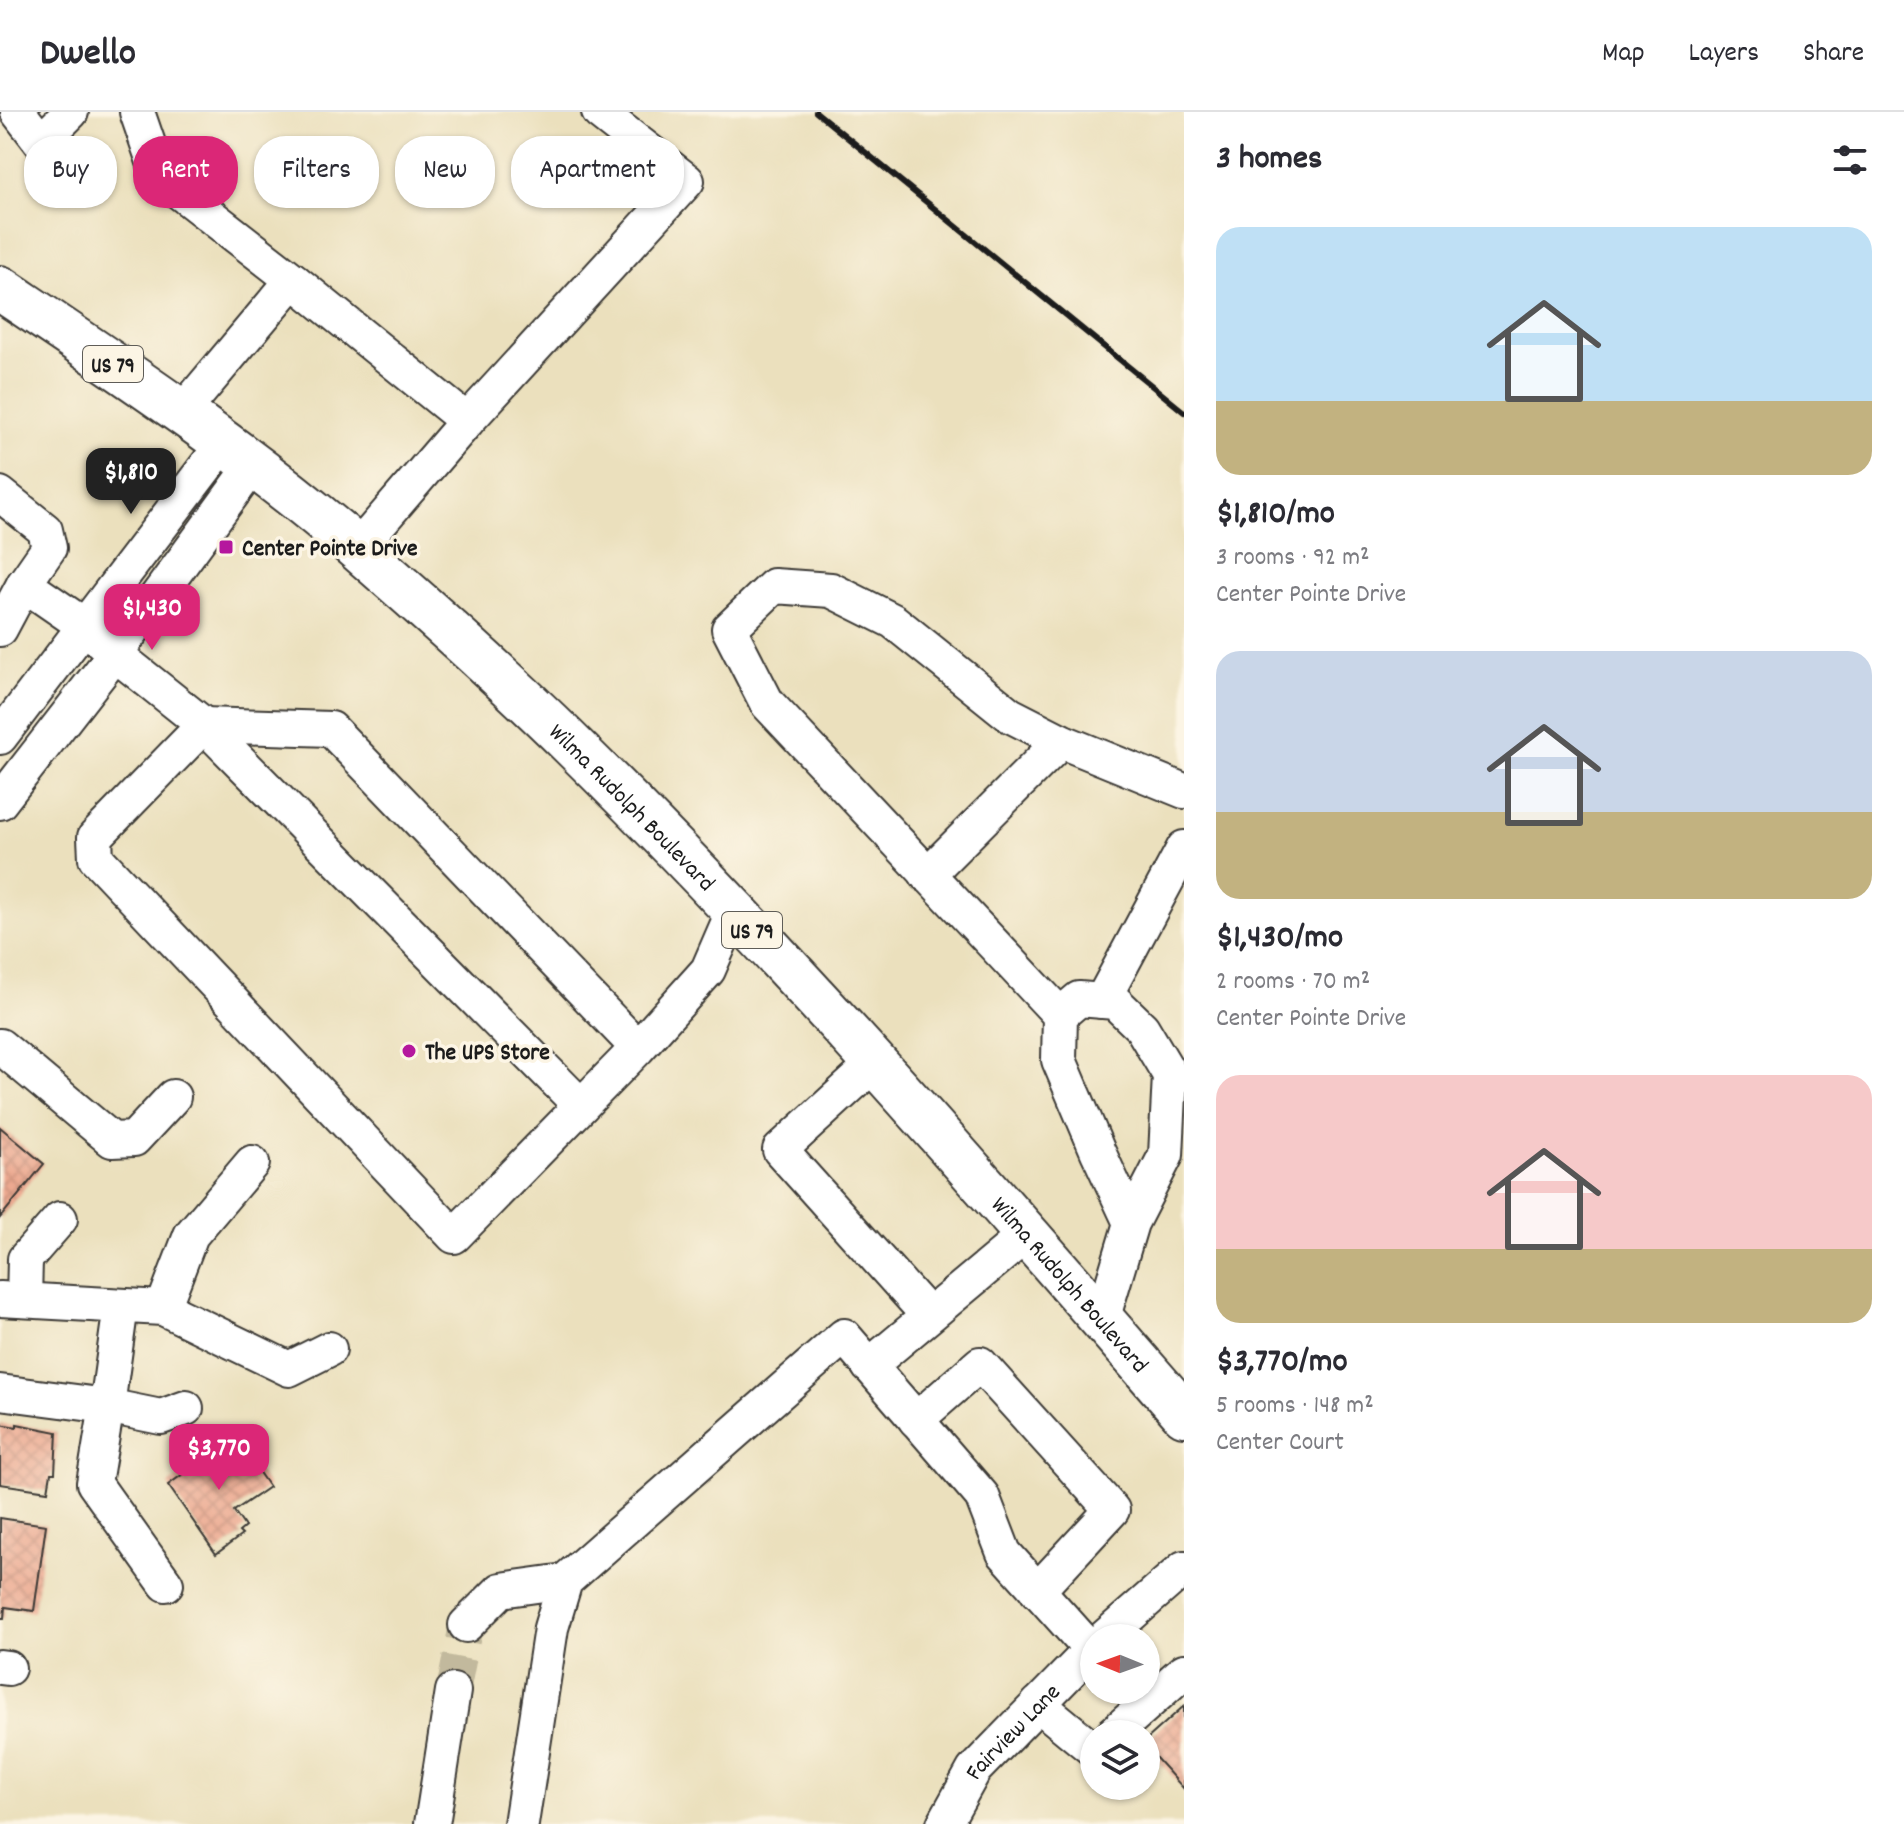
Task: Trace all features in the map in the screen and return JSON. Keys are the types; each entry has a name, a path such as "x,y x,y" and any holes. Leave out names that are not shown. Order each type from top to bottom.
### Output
{"highway":[{"name":"Wilma Rudolph Boulevard","path":"0,288 183,411 239,454 357,549 571,743 734,910 1102,1320 1177,1393"}],"street":[{"path":"18,112 41,142 71,112"},
{"path":"137,112 159,176 467,421"},
{"path":"357,549 467,421 687,181 599,112"},
{"path":"183,411 293,280"},
{"path":"0,737 85,626 239,454"},
{"path":"0,802 115,654 239,454"},
{"path":"0,494 45,530 49,548 24,584 0,629"},
{"path":"24,584 85,626 204,725 581,1106"},
{"path":"1131,1223 1059,1060 1060,1015 767,703 729,629 774,586 831,590 893,621 1010,715 1061,741 1184,791"},
{"path":"638,1048 331,729 204,725 95,837 96,858 454,1236 638,1048 708,970 734,910"},
{"path":"927,875 1061,741"},
{"path":"1102,1001 1184,848"},
{"path":"1060,1015 1079,999 1115,1002 1142,1028 1170,1075 1166,1155 1131,1223 1102,1320"},
{"path":"0,1046 112,1140 134,1139 173,1097"},
{"path":"874,1064 780,1150 928,1315"},
{"path":"163,1308 191,1235 252,1163"},
{"path":"60,1219 25,1259 12,1300 163,1308 289,1369 329,1349"},
{"path":"869,1366 1027,1234"},
{"path":"121,1306 94,1483 166,1584"},
{"path":"521,1824 551,1628 565,1581 844,1336 982,1496 1004,1553 1037,1591 1080,1630"},
{"path":"916,1420 980,1364 1112,1510 1037,1591"},
{"path":"0,1392 107,1406 161,1417 186,1408"},
{"name":"Fairview Lane","path":"1120,1624 1184,1568"},
{"path":"466,1625 501,1590 565,1581"},
{"name":"Fairview Lane","path":"944,1824 974,1770 1080,1661"},
{"path":"1129,1720 1184,1671"},
{"path":"432,1824 453,1691"},
{"path":"1038,1704 1080,1738"}],"building":[{"path":"0,1127 44,1164 0,1218"},
{"path":"0,1424 57,1432 55,1473 51,1473 48,1491 0,1484"},
{"path":"234,1436 269,1487 234,1511 245,1527 239,1532 242,1535 216,1554 168,1485 194,1466 189,1458 202,1448 207,1455"},
{"path":"0,1518 46,1525 34,1611 5,1607 4,1618 0,1618"},
{"path":"1184,1706 1184,1789 1160,1762 1160,1727"}],"tunnel":[{"path":"453,1691 466,1625"}],"railway":[{"path":"816,112 1184,412"}],"place":[{"name":"Center Pointe Drive","path":"226,547"},
{"name":"The UPS Store","path":"409,1051"}]}
